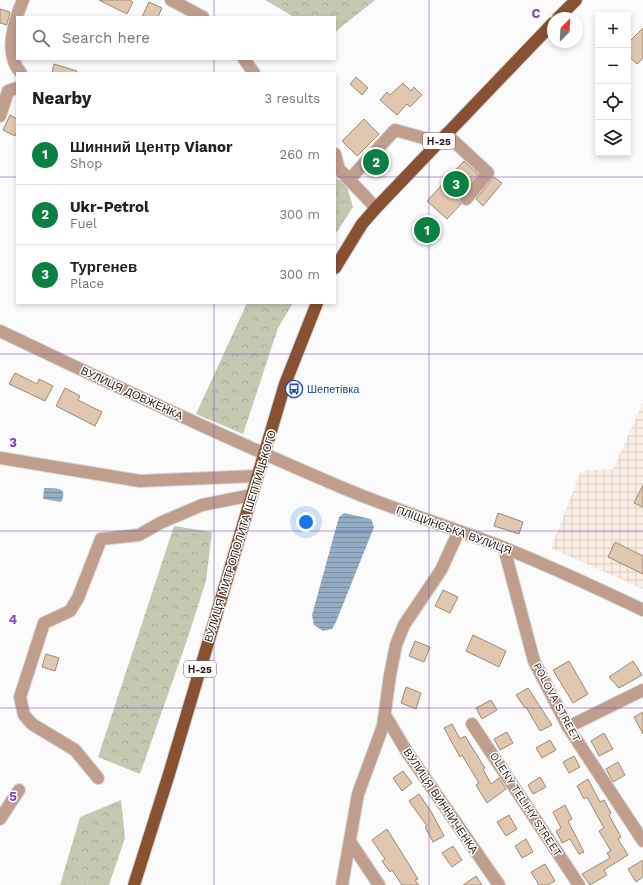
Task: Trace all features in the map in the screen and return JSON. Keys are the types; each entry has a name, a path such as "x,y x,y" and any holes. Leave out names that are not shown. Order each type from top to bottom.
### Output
{"main road":[{"path":"564,12 576,0"},
{"name":"Н-25","path":"336,266 362,224 376,208 547,29"},
{"name":"ВУЛИЦЯ МИТРОПОЛИТА ШЕПТИЦЬКОГО","path":"134,885 172,766 264,453 286,384 317,304"}],"street":[{"path":"17,16 23,0"},
{"path":"171,0 200,16"},
{"path":"16,20 11,53 15,66 20,72"},
{"path":"245,60 253,72"},
{"path":"0,116 8,91 16,88"},
{"path":"349,180 395,130 442,138 488,173 466,199"},
{"path":"337,168 376,208"},
{"name":"ВУЛИЦЯ ДОВЖЕНКА","path":"0,331 208,429 264,453"},
{"name":"ПЛІЩИНСЬКА ВУЛИЦЯ","path":"264,453 378,502 504,548 571,576 643,610"},
{"path":"0,458 140,481 257,476"},
{"path":"98,778 75,750 32,724 24,715 20,697 44,623 70,611 78,598 101,539 139,535 160,523 202,505 252,495"},
{"path":"342,885 351,843 358,794 380,734 385,715 390,675 399,636 409,616 435,581 459,531"},
{"name":"POLOVA STREET","path":"504,548 534,661 568,727 643,842"},
{"path":"568,727 643,690"},
{"name":"ВУЛИЦЯ ВИННИЧЕНКА","path":"385,715 407,752 499,885"},
{"name":"OLENY TELIHY STREET","path":"472,724 579,885"},
{"path":"0,819 19,790"},
{"path":"351,843 379,885"}],"shaded area":[{"path":"643,403 643,589 551,548 581,471 613,469"}],"green space":[{"path":"265,0 375,0 336,31 336,16 292,16"},
{"path":"336,178 346,183 353,207 336,233"},
{"path":"247,304 292,304 278,328 243,434 196,414"},
{"path":"174,526 212,532 206,581 140,774 98,757"},
{"path":"121,800 125,838 109,885 60,885 80,817"}],"water":[{"path":"44,488 60,489 63,493 61,502 43,499"},
{"path":"344,513 371,519 374,527 336,622 332,629 323,631 314,625 312,615 339,517"}],"building":[{"path":"99,0 129,0 133,2 127,14"},
{"path":"149,2 162,8 158,16 142,16"},
{"path":"0,9 10,12 7,25 0,23"},
{"path":"643,28 643,58 637,64 631,59 631,40"},
{"path":"54,64 77,71 76,72 52,72"},
{"path":"356,77 368,88 362,95 350,84"},
{"path":"403,83 411,91 414,87 422,95 410,107 407,104 397,115 380,100 387,92 390,95"},
{"path":"10,115 16,118 15,136 3,130"},
{"path":"364,119 379,134 357,156 342,141"},
{"path":"464,161 478,174 456,198 461,204 447,219 427,201"},
{"path":"494,177 502,183 483,206 476,199"},
{"path":"426,222 439,235 430,244 417,231"},
{"path":"15,373 37,384 39,379 53,386 45,401 9,384"},
{"path":"65,388 80,396 78,400 102,412 95,426 56,406"},
{"path":"643,485 643,507 634,503"},
{"path":"498,513 523,522 519,534 494,526"},
{"path":"615,542 643,556 643,574 608,557"},
{"path":"443,590 458,597 450,613 435,606"},
{"path":"473,635 506,651 499,667 466,651"},
{"path":"415,641 430,647 424,662 409,656"},
{"path":"46,654 59,658 55,671 42,667"},
{"path":"569,661 588,694 573,703 553,670"},
{"path":"633,661 642,675 619,688 609,677"},
{"path":"406,687 421,693 416,709 401,703"},
{"path":"528,688 552,725 540,731 526,707 525,708 516,695"},
{"path":"491,700 497,710 482,719 476,708"},
{"path":"643,712 643,734 634,717"},
{"path":"452,724 460,739 465,736 485,768 483,769 491,784 499,778 506,789 487,803 476,785 479,783 462,755 460,757 444,728"},
{"path":"507,732 513,743 500,750 494,739"},
{"path":"604,733 613,749 599,756 591,741"},
{"path":"550,740 556,750 542,758 536,748"},
{"path":"574,756 580,767 569,773 563,762"},
{"path":"618,762 625,775 613,782 606,769"},
{"path":"403,771 412,783 402,791 393,778"},
{"path":"540,777 546,787 533,794 528,785"},
{"path":"588,779 600,802 604,800 611,813 609,815 621,837 618,839 628,855 604,870 607,875 590,885 582,874 610,858 607,853 611,851 599,831 604,828 587,797 584,799 577,786"},
{"path":"419,794 432,813 444,836 433,842 425,827 427,826 409,801"},
{"path":"565,805 572,819 568,821 584,852 579,854 570,839 562,843 556,831 561,828 553,812"},
{"path":"509,815 517,829 506,836 497,822"},
{"path":"387,829 418,879 415,880 419,885 402,885 392,870 390,872 382,861 385,859 372,840"},
{"path":"526,839 533,852 522,858 515,846"},
{"path":"453,846 462,860 452,867 442,853"},
{"path":"643,860 643,877 636,882 628,869"},
{"path":"545,864 555,881 548,885 539,885 531,872"},
{"path":"476,876 482,885 463,885"}],"place":[{"name":"Ukr-Petrol","path":"376,162"},
{"name":"Тургенев","path":"456,184"},
{"name":"Шинний Центр Vianor","path":"427,230"},
{"name":"Шепетівка","path":"294,389"}]}
